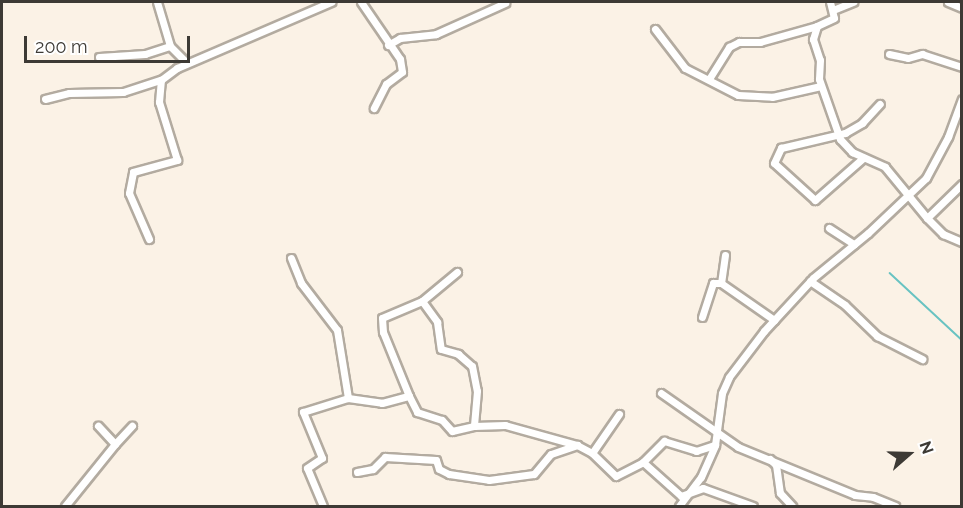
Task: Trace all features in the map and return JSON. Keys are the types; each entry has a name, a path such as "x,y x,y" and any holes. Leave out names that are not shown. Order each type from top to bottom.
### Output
{"street":[{"path":"157,2 170,46 187,63"},
{"path":"45,99 69,93 123,92 161,80 187,63 331,2"},
{"path":"361,2 399,59 402,72 386,84 374,108"},
{"path":"709,79 729,47 739,42 760,42 817,26 834,18 830,2"},
{"path":"833,10 853,2"},
{"path":"948,2 960,6"},
{"path":"388,45 400,38 436,34 505,3"},
{"path":"817,26 813,39 820,60 821,86 839,135 847,148 885,167 927,218 944,234 962,243"},
{"path":"656,29 685,68 738,95 800,93 821,86"},
{"path":"99,57 145,54 170,46"},
{"path":"889,54 908,58 922,54 962,67"},
{"path":"148,239 129,193 133,172 177,160 159,102 161,80"},
{"path":"679,507 688,496 715,445 722,393 729,377 774,320 810,281 854,244 929,174 948,137 962,99"},
{"path":"863,158 815,200 774,163 781,148 839,135 862,123 880,104"},
{"path":"927,218 962,184"},
{"path":"829,228 854,244"},
{"path":"721,283 725,255"},
{"path":"291,258 301,283 337,330 348,398"},
{"path":"457,272 422,301 382,318 383,332 417,411 442,420 452,431 474,426 505,425 577,445 592,453 616,476 643,462 664,441 696,451 715,445"},
{"path":"810,281 845,305 877,336 922,359"},
{"path":"702,317 713,283 721,283 774,320"},
{"path":"422,301 437,321 441,349 458,354 472,366 477,391 474,426"},
{"path":"661,393 717,435 855,495 873,497 895,507"},
{"path":"323,507 307,468 322,458 303,412 348,398 382,403 409,396"},
{"path":"592,453 619,414"},
{"path":"98,426 115,444"},
{"path":"65,507 132,426"},
{"path":"357,472 373,469 386,457 436,460 440,469 449,474 489,480 534,474 552,454 577,445"},
{"path":"769,457 776,465 780,493 792,507"},
{"path":"643,462 681,496 688,496 703,488 753,507"}],"waterway":[{"path":"890,273 962,340"}]}
